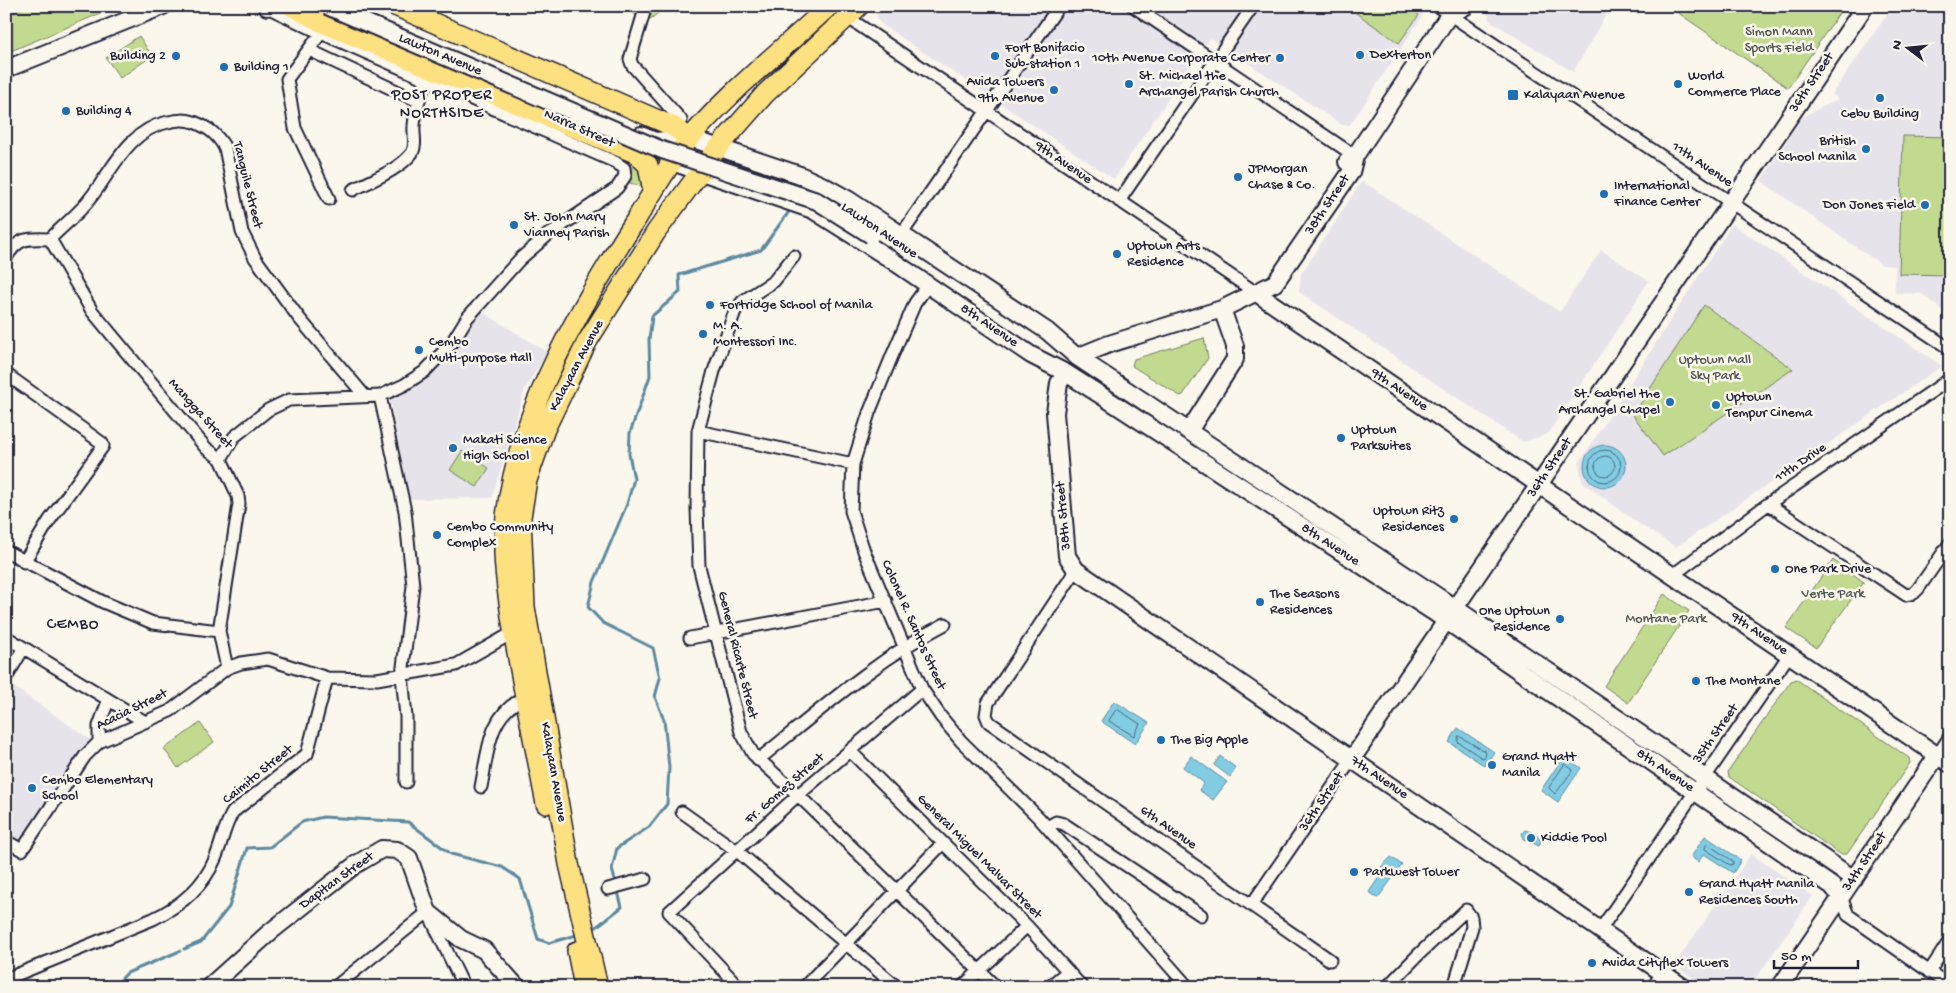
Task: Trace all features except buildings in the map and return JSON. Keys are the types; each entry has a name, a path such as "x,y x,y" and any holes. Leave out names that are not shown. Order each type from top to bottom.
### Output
{"main road":[{"path":"291,6 325,24 638,154 648,165 653,192"},
{"path":"395,6 533,64 684,134"},
{"name":"Kalayaan Avenue","path":"598,987 584,954 525,698 507,595 504,552 507,503 513,472 528,422 539,396 610,261 672,162 684,134 749,80 829,6"},
{"name":"Kalayaan Avenue","path":"576,919 570,864 525,607 521,516 526,480 545,429 587,342 629,273 717,149 765,94 853,12"},
{"path":"770,60 784,75"},
{"path":"749,80 759,84 765,94"},
{"path":"610,261 620,265 629,273"},
{"name":"Kalayaan Avenue","path":"584,954 584,987"}],"street":[{"path":"6,69 163,6"},
{"name":"Lawton Avenue","path":"327,6 662,150 817,201 873,231 1040,341 1077,357"},
{"name":"Lawton Avenue","path":"338,6 655,141 672,162"},
{"name":"Lawton Avenue","path":"347,6 669,142 820,194 1036,347 1066,373"},
{"path":"646,6 630,59 632,65 681,120 684,134"},
{"path":"901,235 1059,6"},
{"path":"1133,6 1355,156"},
{"path":"1119,201 1253,6"},
{"name":"38th Street","path":"1077,357 1109,344 1222,309 1241,301 1255,292 1268,278 1343,166 1355,156 1446,9 1466,6"},
{"name":"36th Street","path":"1252,904 1865,6"},
{"name":"Narra Street","path":"266,7 320,33 427,78 615,162 624,168 625,176 617,188 549,234 520,259 467,318 451,344 424,372 404,385 380,396"},
{"name":"11th Avenue","path":"1446,9 1950,349"},
{"name":"9th Avenue","path":"853,12 985,111 1539,484 1943,760"},
{"path":"320,33 287,80 295,128 329,199"},
{"path":"309,50 418,101"},
{"path":"353,190 396,166 412,152 418,101 427,78"},
{"name":"Tanguile Street","path":"50,239 84,206 122,151 139,136 158,124 184,119 210,129 219,137 225,148 242,232 254,258 299,318 364,395"},
{"name":"Lawton Avenue","path":"655,141 684,134"},
{"name":"8th Avenue","path":"684,134 717,149 800,174 824,186 1047,331 1077,357 1189,431 1450,615 1694,791 1832,886 1841,897 1848,915 1950,986"},
{"path":"744,188 740,180 740,171 745,164 753,160"},
{"name":"8th Avenue","path":"672,162 699,173 813,210 1031,355 1066,373 1704,776 1854,879"},
{"path":"6,258 12,247 22,240 31,238 50,239"},
{"name":"Mangga Street","path":"50,239 92,310 206,448 221,459 238,496 239,504 219,631 227,668"},
{"name":"General Ricarte Street","path":"794,256 774,281 743,300 735,311 709,385 698,431 697,509 699,566 742,732 758,760 798,795 996,987"},
{"name":"Colonel R. Santos Street","path":"928,285 915,303 903,330 869,413 852,464 851,511 864,551 906,647 922,689 961,741 1047,827 1188,987"},
{"path":"1189,431 1235,359 1235,346 1222,309"},
{"name":"38th Street","path":"1066,373 1059,383 1054,413 1067,556 1076,570"},
{"path":"6,374 102,443 103,448 49,521 24,562"},
{"name":"11th Drive","path":"1672,575 1768,504 1950,379"},
{"path":"221,459 234,437 268,410 289,400 364,395 380,396 405,511 412,586 402,675 406,717 406,782"},
{"path":"698,431 852,464"},
{"path":"1768,504 1898,592 1910,595 1918,589 1950,543"},
{"path":"6,551 24,562 153,623 219,631"},
{"name":"6th Avenue","path":"1076,570 988,703 986,715 989,722 1330,960"},
{"name":"7th Avenue","path":"1076,570 1600,930 1658,980 1683,987"},
{"path":"690,638 886,601"},
{"path":"758,760 835,698 906,647 945,624"},
{"name":"Acacia Street","path":"6,841 22,850 85,756 99,742 170,711 227,668 241,663 268,660 327,678 377,679 456,665 514,632"},
{"path":"6,637 145,722"},
{"path":"6,678 23,649"},
{"name":"35th Street","path":"1600,930 1789,654"},
{"name":"Caimito Street","path":"6,979 153,919 189,898 215,860 229,818 233,812 307,754 327,678"},
{"name":"Fr. Gomez Street","path":"739,987 669,912 798,795 922,689"},
{"path":"481,787 492,731 497,720 506,708 525,698"},
{"path":"99,742 101,718 108,701"},
{"name":"34th Street","path":"1780,987 1841,897 1943,760 1950,736"},
{"name":"General Miguel Malvar Street","path":"850,752 1027,926 1082,987"},
{"path":"682,812 738,851 897,987"},
{"path":"1047,827 1056,822 1064,824 1201,915"},
{"path":"804,987 848,944 943,843"},
{"name":"Dapitan Street","path":"209,987 270,932 355,865 382,849 397,850 409,858 428,912 464,987"},
{"path":"608,888 646,879"},
{"path":"1388,987 1418,954 1466,910 1471,917 1472,927 1454,987"},
{"path":"335,987 348,982 428,912 461,939 484,950 517,987"},
{"path":"962,987 1027,926"},
{"path":"1928,972 1950,940"},
{"path":"1049,987 1068,971"}],"shaded area":[{"path":"875,6 1429,6 1350,125 1342,125 1210,38 1114,179 881,24 877,18"},
{"path":"1489,6 1611,6 1573,72 1489,20 1487,9"},
{"name":"British School Manila","path":"1893,6 1950,6 1950,313 1947,314 1922,294 1895,293 1895,266 1882,265 1761,181 1802,117 1838,99 1832,94"},
{"path":"1362,181 1560,312 1601,250 1649,281 1548,434 1523,442 1299,292 1301,274"},
{"path":"1732,224 1942,366 1676,547 1642,526 1582,482 1579,463"},
{"name":"Makati Science High School","path":"481,311 547,352 525,389 492,498 408,499 390,398 450,356"},
{"name":"Cembo Elementary School","path":"9,687 14,687 91,740 23,839 18,842 6,835 6,691"},
{"path":"1751,854 1813,896 1750,987 1707,987 1674,965"}],"green space":[{"path":"26,6 118,6 6,53 6,17"},
{"path":"635,6 666,6 644,25 631,10"},
{"path":"1360,6 1406,6 1419,15 1399,43 1356,13"},
{"name":"Simon Mann Sports Field","path":"1668,6 1844,6 1788,88"},
{"path":"139,36 152,56 120,78 106,58"},
{"name":"Don Jones Field","path":"1903,136 1950,137 1950,275 1899,274"},
{"path":"619,153 639,163 643,187 627,182 617,160"},
{"name":"Uptown Mall Sky Park","path":"1704,305 1793,369 1663,456 1633,415"},
{"path":"1204,338 1208,358 1183,395 1180,396 1132,366 1134,359"},
{"path":"462,451 489,468 477,487 450,470"},
{"name":"Verte Park","path":"1833,560 1864,582 1816,648 1786,628"},
{"name":"Montane Park","path":"1664,594 1689,611 1628,703 1604,686"},
{"path":"1796,679 1909,758 1910,763 1847,854 1840,854 1729,777 1728,772 1791,681"},
{"path":"200,723 214,742 178,768 164,749"}],"water":[{"path":"1609,445 1617,448 1623,454 1626,466 1623,478 1617,484 1601,487 1593,484 1587,478 1584,462 1587,454 1593,448"},
{"path":"1114,701 1149,723 1135,744 1101,721"},
{"path":"1458,728 1494,752 1485,766 1449,742"},
{"path":"1191,756 1227,782 1213,800 1199,790 1204,783 1183,767"},
{"path":"1220,756 1236,768 1230,777 1214,765"},
{"path":"1564,756 1581,768 1558,802 1541,790"},
{"name":"Kiddie Pool","path":"1525,830 1534,833 1541,840 1539,846 1524,839 1522,833"},
{"path":"1705,836 1741,860 1733,873 1704,854 1698,862 1691,857"},
{"path":"1391,857 1402,865 1378,898 1369,892 1384,870 1381,867"}],"waterway":[{"path":"591,931 622,907 612,869 617,848 649,827 667,804 669,767 664,720 655,697 660,678 653,648 603,623 588,607 594,582 627,504 634,479 629,454 630,433 650,376 649,340 652,316 680,292 679,275 761,250 788,213"},
{"path":"184,949 201,942 229,907 247,848 270,847 302,822 323,817 408,822 451,854 502,867 520,879 538,939 549,943 580,934"},
{"path":"114,987 127,973 180,951"}],"place":[{"name":"Dexterton","path":"1360,55"},
{"name":"Building 2","path":"176,56"},
{"name":"Fort Bonifacio Sub-station 1","path":"995,56"},
{"name":"10th Avenue Corporate Center","path":"1280,58"},
{"name":"Building 1","path":"224,67"},
{"name":"St. Michael the Archangel Parish Church","path":"1129,84"},
{"name":"World Commerce Place","path":"1678,84"},
{"name":"Avida Towers 9th Avenue","path":"1054,90"},
{"name":"Kalayaan Avenue","path":"1513,95"},
{"name":"Cebu Building","path":"1880,98"},
{"name":"Building 4","path":"66,111"},
{"name":"British School Manila","path":"1866,149"},
{"name":"JPMorgan Chase & Co.","path":"1238,177"},
{"name":"International Finance Center","path":"1604,194"},
{"name":"Don Jones Field","path":"1925,205"},
{"name":"St. John Mary Vianney Parish","path":"514,225"},
{"name":"Uptown Arts Residence","path":"1117,254"},
{"name":"Fortridge School of Manila","path":"710,305"},
{"name":"M. A. Montessori Inc.","path":"703,334"},
{"name":"Cembo Multi-purpose Hall","path":"419,350"},
{"name":"St. Gabriel the Archangel Chapel","path":"1670,402"},
{"name":"Uptown Tempur Cinema","path":"1716,405"},
{"name":"Uptown Parksuites","path":"1341,438"},
{"name":"Makati Science High School","path":"453,448"},
{"name":"Uptown Ritz Residences","path":"1454,519"},
{"name":"Cembo Community Complex","path":"437,535"},
{"name":"One Park Drive","path":"1775,569"},
{"name":"The Seasons Residences","path":"1260,602"},
{"name":"One Uptown Residence","path":"1560,619"},
{"name":"The Montane","path":"1696,681"},
{"name":"The Big Apple","path":"1161,740"},
{"name":"Grand Hyatt Manila","path":"1492,765"},
{"name":"Cembo Elementary School","path":"32,788"},
{"name":"Kiddie Pool","path":"1531,838"},
{"name":"Parkwest Tower","path":"1354,872"},
{"name":"Grand Hyatt Manila Residences South","path":"1689,892"},
{"name":"Avida Cityflex Towers","path":"1592,963"}],"district":[{"name":"POST PROPER NORTHSIDE","path":"442,105"},
{"name":"CEMBO","path":"73,625"}]}
